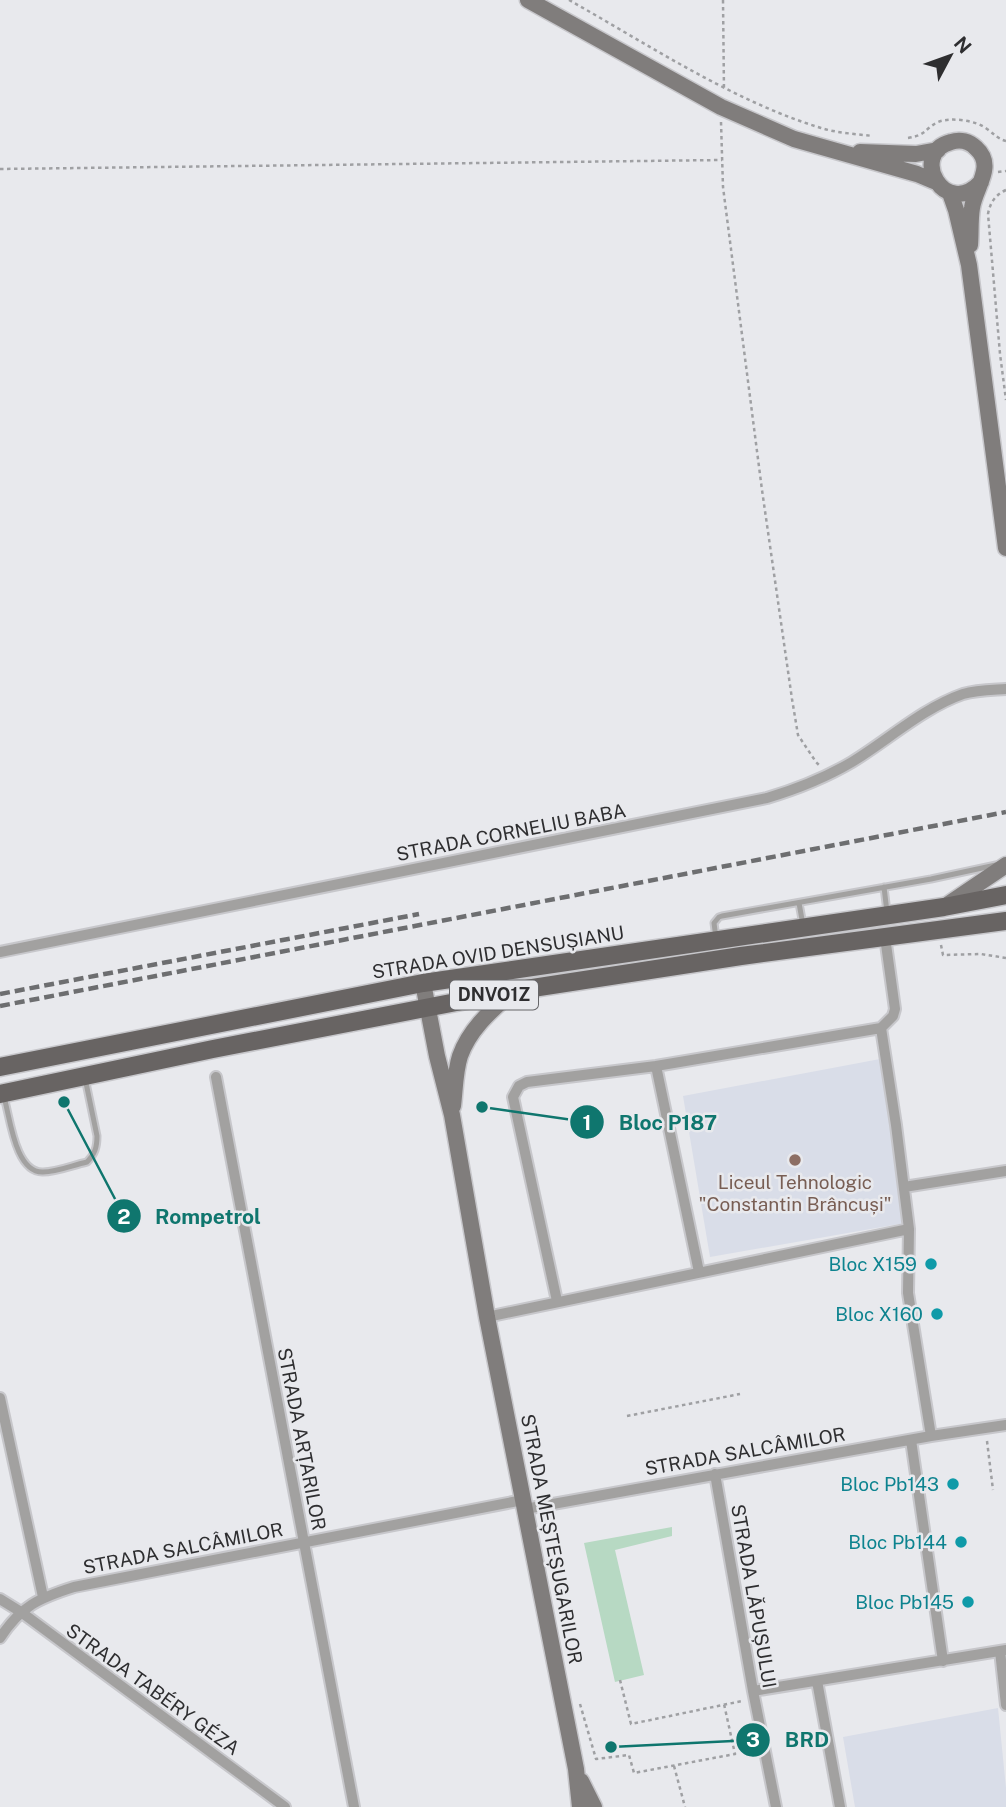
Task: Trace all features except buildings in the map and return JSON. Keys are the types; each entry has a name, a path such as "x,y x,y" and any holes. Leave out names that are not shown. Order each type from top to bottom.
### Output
{"main road":[{"path":"528,0 721,107 794,139 917,174 950,193 967,193 981,182"},
{"path":"936,183 931,166 933,157 945,144 962,141 978,149 985,165 972,206 970,265"},
{"path":"834,151 916,154 938,150"},
{"path":"950,193 970,265 1006,548"},
{"path":"944,907 1006,864"},
{"name":"STRADA OVID DENSUȘIANU","path":"0,1067 423,983 887,916 1006,895"},
{"name":"STRADA OVID DENSUȘIANU","path":"2,1094 513,991 885,937 1001,925"},
{"name":"STRADA MEȘTEȘUGARILOR","path":"423,983 452,1115 487,1317 576,1769 580,1807"},
{"path":"452,1115 459,1058 466,1041 478,1023 513,991"},
{"name":"STRADA MEȘTEȘUGARILOR","path":"576,1769 594,1807"}],"street":[{"name":"STRADA CORNELIU BABA","path":"0,952 767,798 800,788 852,762 939,704 964,694 1006,689"},
{"path":"557,1301 513,1097 519,1086 527,1082 656,1066 881,1028 895,1009 885,937"},
{"path":"881,1028 909,1229 908,1293 931,1436"},
{"path":"656,1066 699,1272"},
{"name":"STRADA ARȚARILOR","path":"216,1077 354,1807"},
{"path":"904,1187 1006,1171"},
{"path":"487,1317 909,1229"},
{"path":"0,1398 43,1597"},
{"name":"STRADA SALCÂMILOR","path":"0,1638 21,1612 43,1597 74,1587 304,1542 1006,1425"},
{"path":"911,1440 943,1661"},
{"name":"STRADA LĂPUȘULUI","path":"715,1474 753,1694 776,1807"},
{"name":"STRADA TABÉRY GÉZA","path":"0,1599 285,1807"},
{"path":"753,1694 1003,1651 1006,1705"},
{"path":"817,1681 840,1807"}],"lane":[{"path":"716,940 714,926 719,917 1006,864"},
{"path":"884,887 887,916"},
{"path":"799,903 804,928"},
{"path":"2,1094 19,1155 24,1164 44,1172 87,1162 95,1151 97,1136 84,1077"}],"path":[{"path":"569,0 755,103 821,128 877,136"},
{"path":"723,0 723,187 760,476 798,735 816,762 831,773"},
{"path":"905,138 920,136 939,122 958,120 977,123 998,139 1006,141"},
{"path":"0,169 722,160"},
{"path":"1006,190 989,205 988,215 1006,400"},
{"path":"938,931 943,955 981,954 1006,958"},
{"path":"627,1416 740,1394"},
{"path":"985,1428 993,1490"},
{"path":"620,1681 631,1724 724,1704 753,1694"},
{"path":"579,1703 596,1759 629,1755 634,1773 734,1754 724,1704"},
{"path":"674,1766 685,1807"}],"shaded area":[{"name":"Liceul Tehnologic \"Constantin Brâncuși\"","path":"880,1059 905,1223 710,1257 683,1096"},
{"path":"998,1708 1006,1807 855,1807 843,1737"}],"green space":[{"path":"672,1527 672,1536 615,1550 644,1675 615,1682 584,1543"}],"railway":[{"path":"0,1006 1006,812"},
{"path":"0,994 419,914"}],"place":[{"name":"Rompetrol","path":"64,1102"},
{"name":"Bloc P187","path":"482,1107"},
{"name":"Liceul Tehnologic \"Constantin Brâncuși\"","path":"795,1160"},
{"name":"Bloc X159","path":"931,1264"},
{"name":"Bloc X160","path":"937,1314"},
{"name":"Bloc Pb143","path":"953,1484"},
{"name":"Bloc Pb144","path":"961,1542"},
{"name":"Bloc Pb145","path":"968,1602"},
{"name":"BRD","path":"611,1747"}]}
